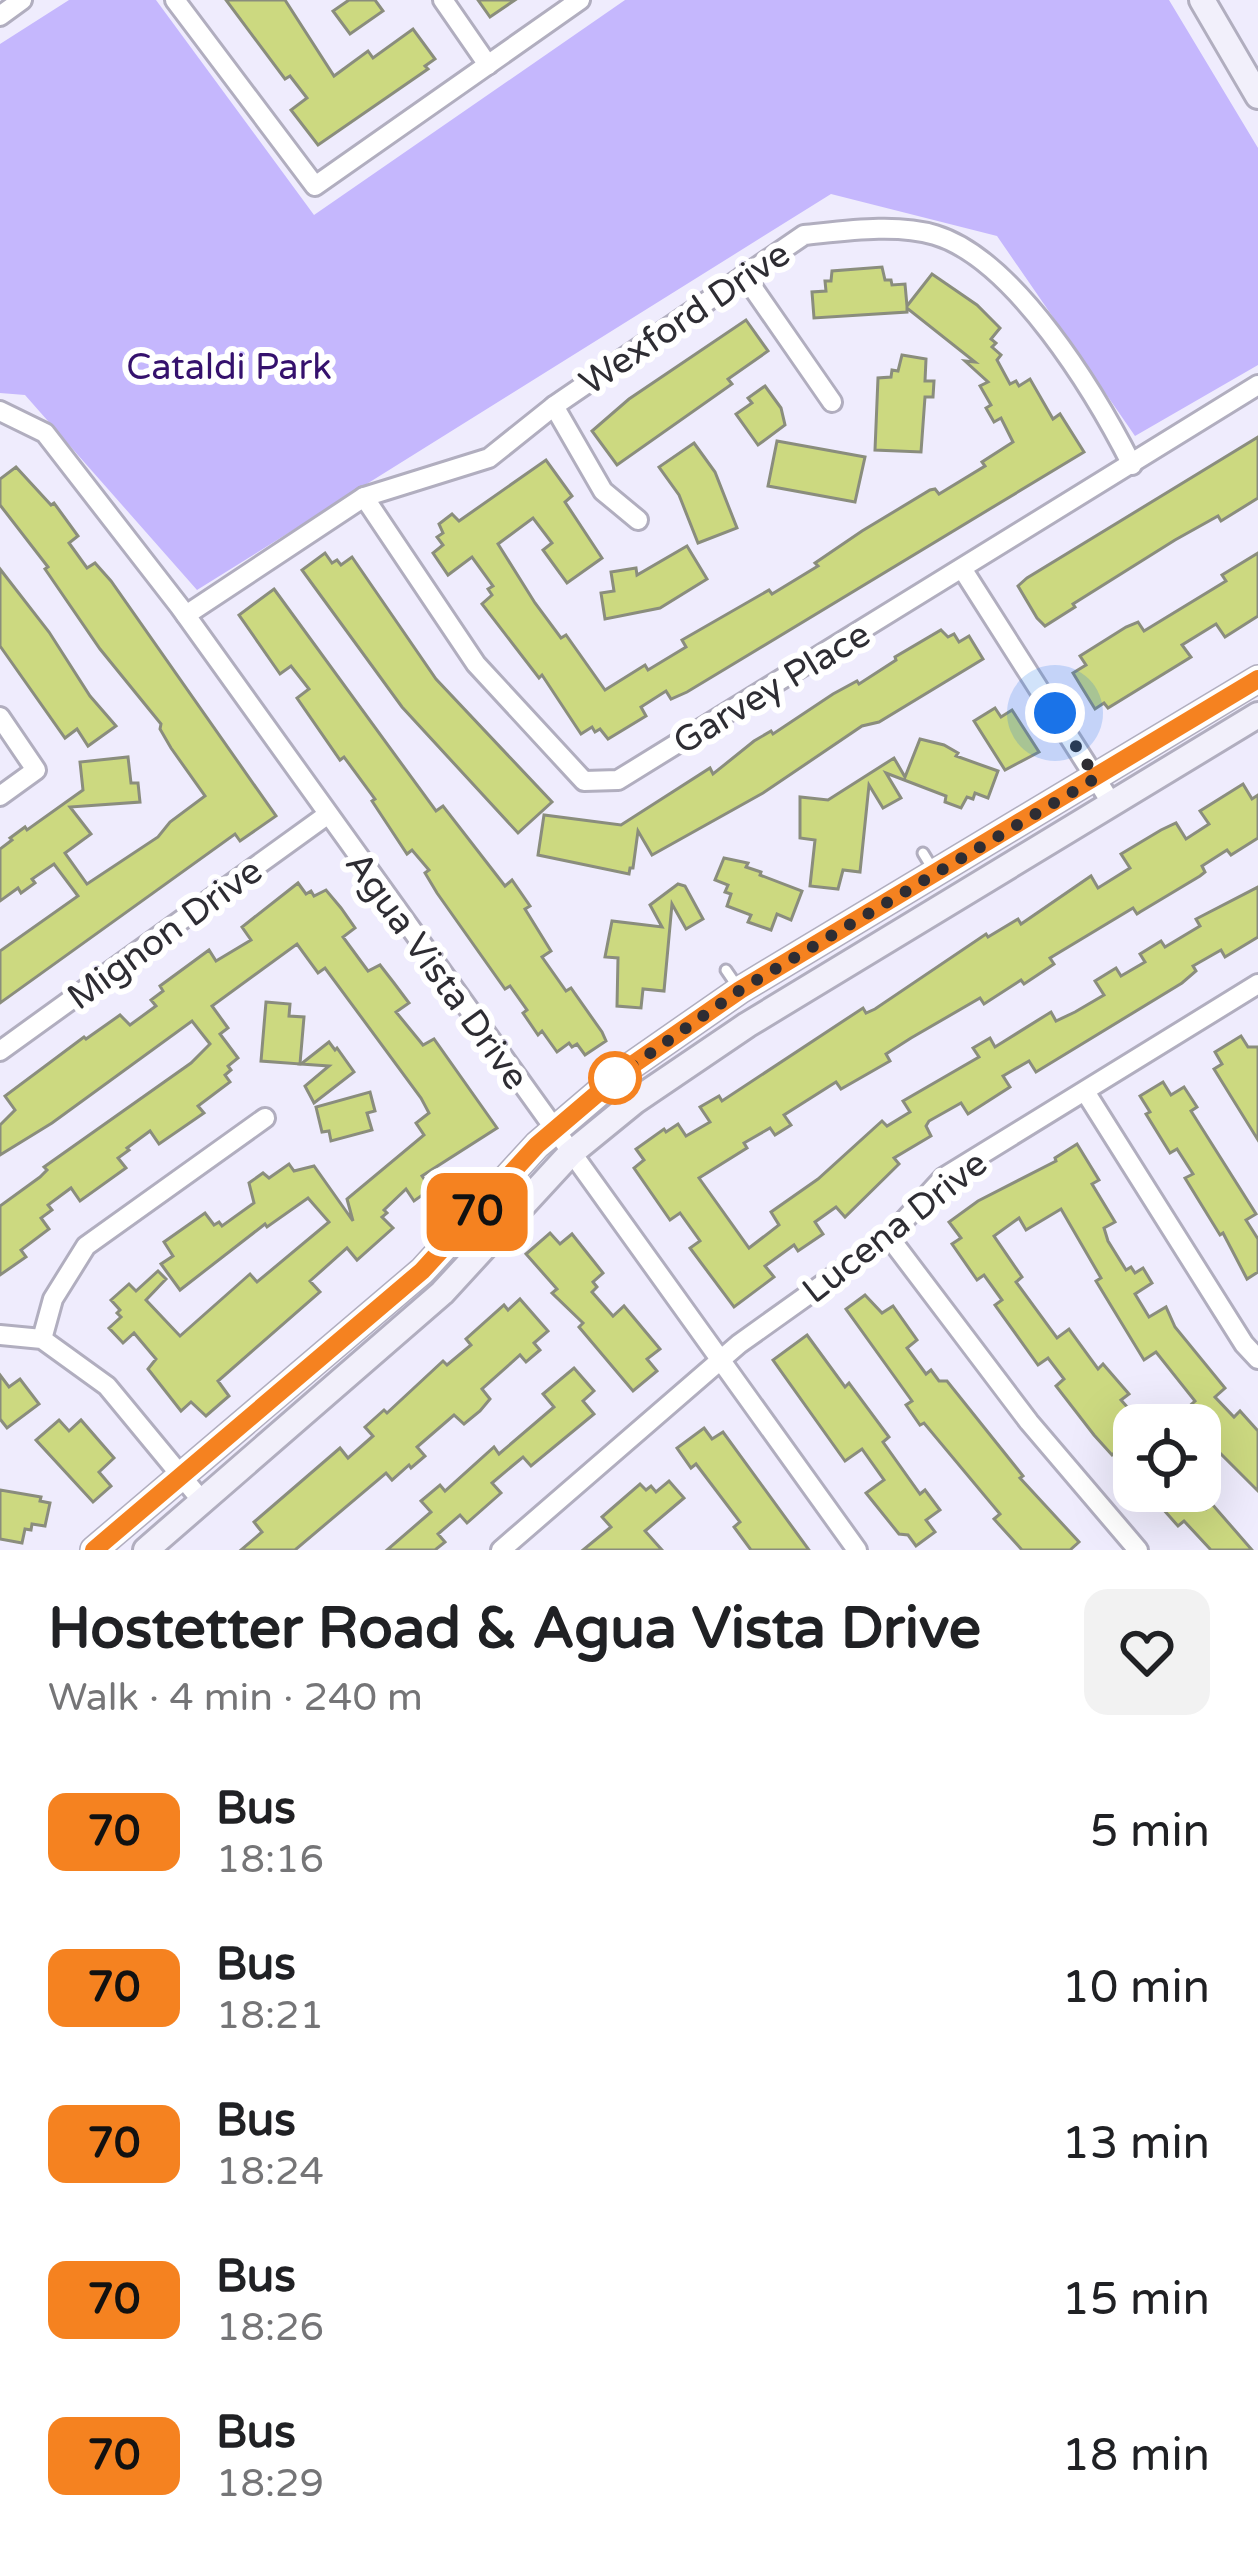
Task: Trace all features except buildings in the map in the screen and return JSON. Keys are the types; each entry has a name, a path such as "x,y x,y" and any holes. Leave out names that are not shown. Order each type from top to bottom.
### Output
{"main road":[{"path":"1202,0 1258,96"},
{"path":"94,1550 422,1271 554,1130 733,980 929,864 1096,778 1258,679"},
{"path":"146,1550 442,1293 571,1154 635,1102 747,1025 1258,715"}],"street":[{"path":"0,16 22,0"},
{"path":"175,0 315,186 580,0"},
{"path":"443,0 488,65"},
{"name":"Wexford Drive","path":"186,615 364,497 489,458 554,406 804,235 845,231 936,235 990,266 1045,324 1132,465"},
{"path":"744,275 832,402"},
{"name":"Garvey Place","path":"364,497 476,664 584,781 619,780 1258,385"},
{"path":"554,406 603,491 638,520"},
{"name":"Agua Vista Drive","path":"0,412 45,433 186,615 857,1550"},
{"path":"963,570 1112,804"},
{"path":"0,717 36,770 0,796"},
{"name":"Mignon Drive","path":"0,1051 327,815"},
{"name":"Lucena Drive","path":"501,1550 722,1359 889,1237 943,1178 1258,985"},
{"path":"1086,1093 1244,1344 1258,1359"},
{"path":"42,1339 53,1298 86,1246 266,1118"},
{"path":"889,1237 1029,1421 1138,1550"},
{"path":"0,1335 42,1339 107,1386 202,1501"}],"green space":[{"name":"Cataldi Park","path":"69,0 156,0 314,215 625,0 1169,0 1258,148 1258,365 1135,436 997,236 831,194 197,590 25,395 0,393 0,44"}],"bus line":[{"name":"70","path":"94,1550 422,1271 537,1145 625,1070 740,990 1258,679"}],"route":[{"path":"615,1078 740,990 1096,778 1055,713"}]}
